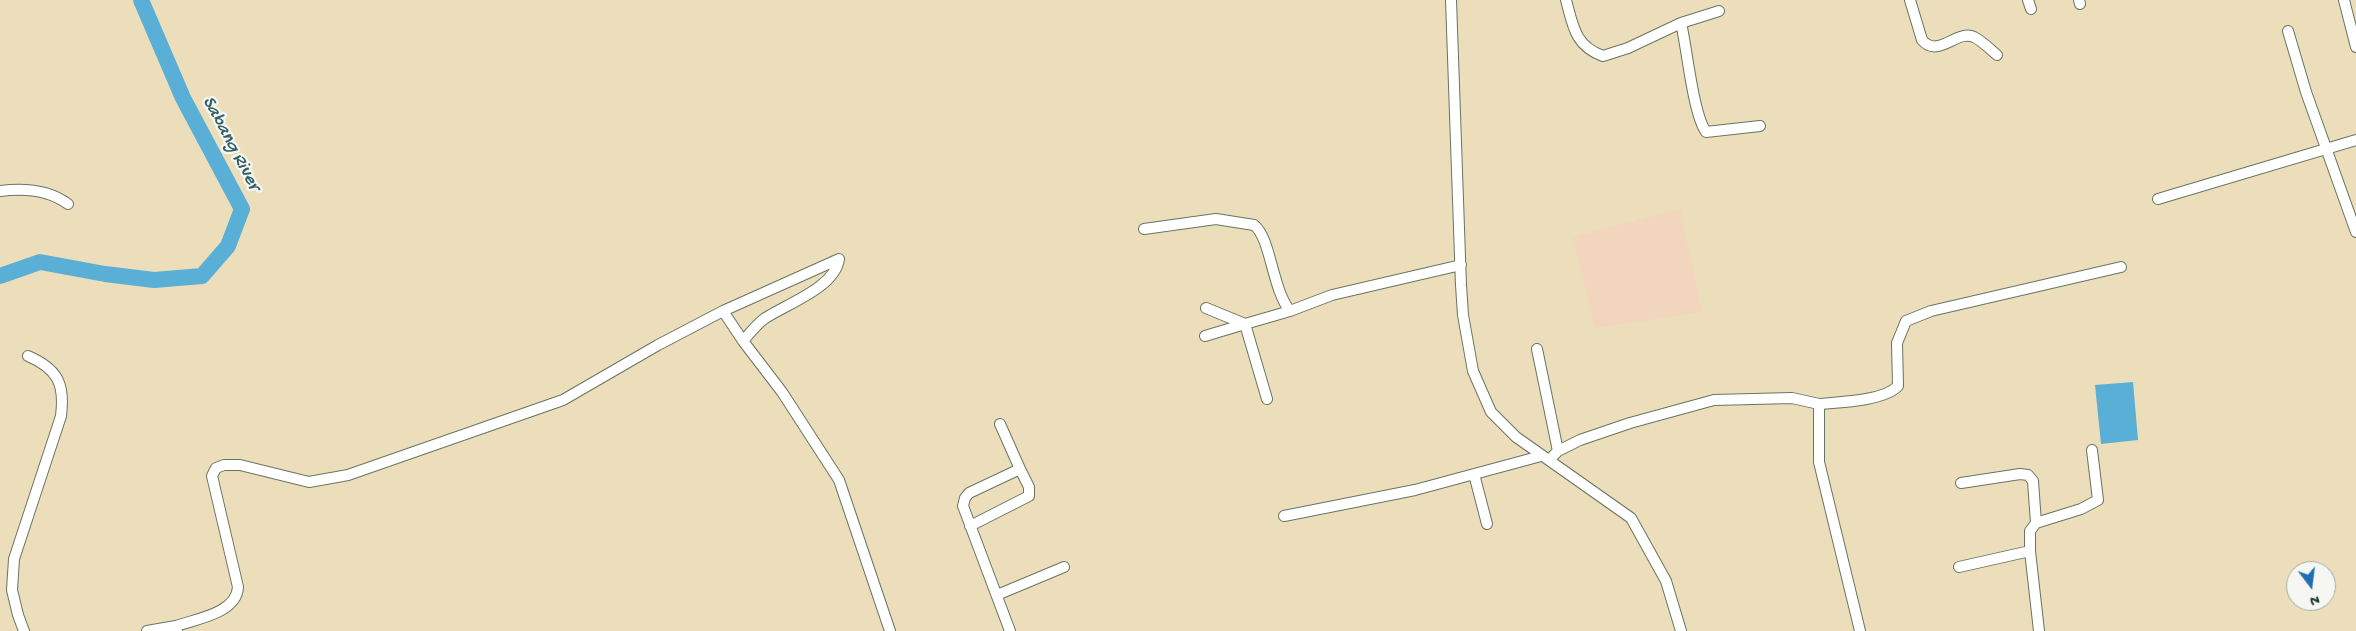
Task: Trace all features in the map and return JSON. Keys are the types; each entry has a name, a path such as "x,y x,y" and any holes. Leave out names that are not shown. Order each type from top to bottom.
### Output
{"street":[{"path":"1451,0 1463,315 1474,371 1491,412 1516,437 1630,518 1666,581 1680,631"},
{"path":"1566,0 1576,34 1586,47 1603,56 1628,48 1681,23 1719,11"},
{"path":"1910,0 1922,40 1926,45 1934,47 1966,36 1974,36 1997,55"},
{"path":"2344,0 2356,47"},
{"path":"1681,23 1695,96 1706,132 1760,126"},
{"path":"2288,31 2306,92 2328,149 2356,232"},
{"path":"2158,199 2356,140"},
{"path":"0,191 55,194 68,204"},
{"path":"1144,229 1216,219 1254,225 1262,234 1280,296 1290,311"},
{"path":"147,631 176,628 222,610 234,602 238,594 238,587 212,476 216,468 224,465 240,465 309,482 348,475 563,400 658,345 723,311 839,259 835,271 827,280 811,292 766,317 742,341"},
{"path":"1205,336 1290,311 1332,296 1461,265"},
{"path":"1284,516 1414,490 1545,458 1580,440 1630,423 1714,400 1792,398 1819,404 1853,401 1894,392 1898,386 1897,343 1899,334 1906,321 1931,311 2121,267"},
{"path":"1206,308 1245,324"},
{"path":"723,311 742,341 782,392 839,480 890,631"},
{"path":"1245,324 1267,399"},
{"path":"1537,349 1558,451"},
{"path":"24,631 12,590 14,559 61,416 63,400 62,389 52,370 42,362 28,356"},
{"path":"1819,404 1819,462 1860,631"},
{"path":"970,526 1029,496 1029,487 1000,424"},
{"path":"2039,631 2030,551 2030,530 2036,523 2081,509 2098,500 2092,450"},
{"path":"1010,631 963,506 969,493 1020,468"},
{"path":"1474,474 1486,524"},
{"path":"1961,483 2020,474 2028,475 2033,481 2036,523"},
{"path":"1959,567 2030,551"},
{"path":"997,595 1064,567"}],"shaded area":[{"path":"1680,209 1702,312 1595,328 1572,237"}],"water":[{"path":"2133,382 2138,440 2101,444 2095,385"}],"waterway":[{"name":"Sabang River","path":"0,276 40,262 105,274 154,280 202,276 228,246 242,209 183,98 141,0"}]}
